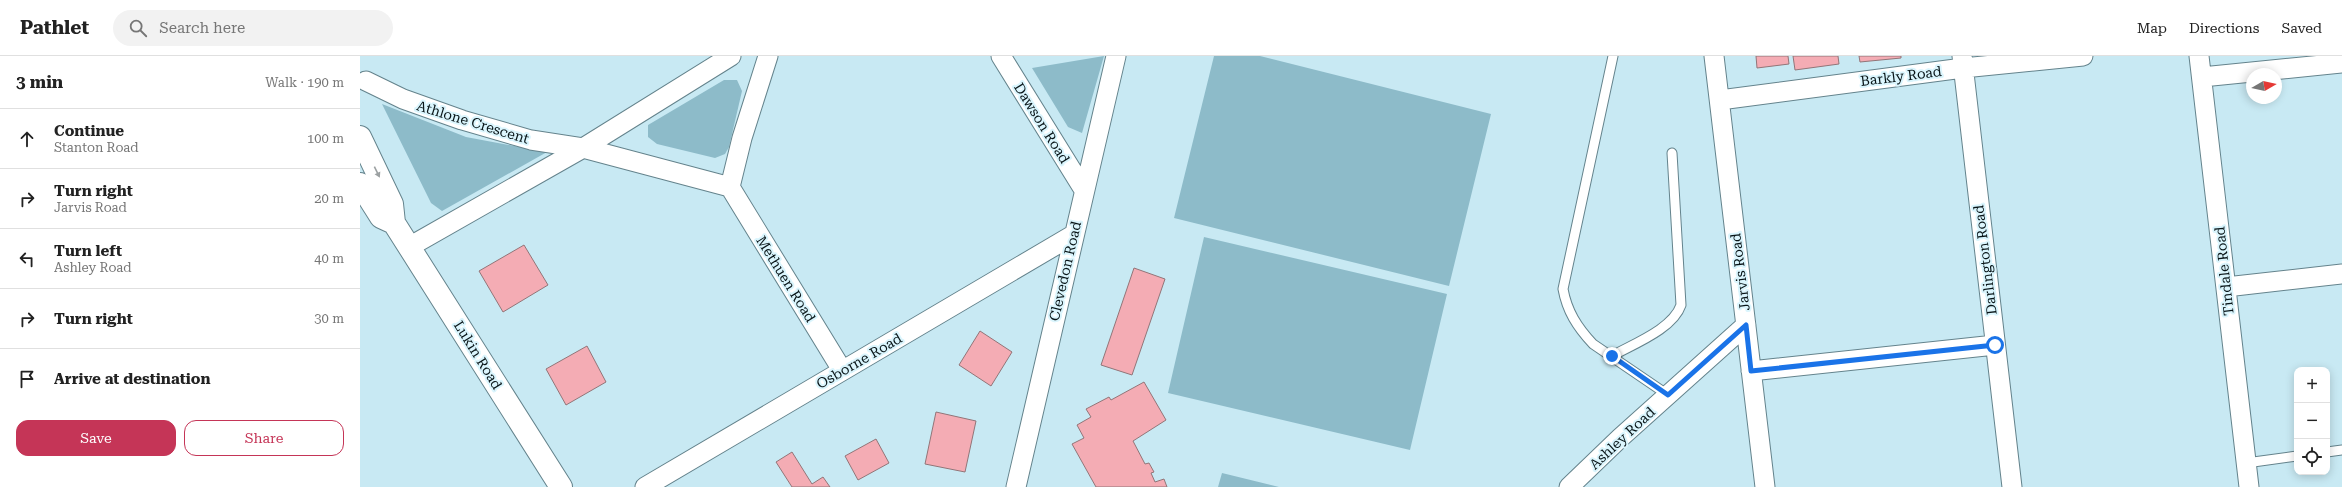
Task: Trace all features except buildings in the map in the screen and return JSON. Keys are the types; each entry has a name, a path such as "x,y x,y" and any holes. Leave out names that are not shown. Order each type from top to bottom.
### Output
{"main road":[{"name":"Lukin Road","path":"360,137 392,204 394,223 561,487"},
{"name":"Lukin Road","path":"360,184 381,217 394,223"}],"street":[{"path":"409,247 583,148 731,56"},
{"path":"583,148 730,187 742,138 768,56"},
{"name":"Dawson Road","path":"1002,56 1084,190"},
{"name":"Clevedon Road","path":"1016,487 1073,235 1116,56"},
{"name":"Jarvis Road","path":"1714,56 1765,487"},
{"name":"Barkly Road","path":"1720,100 1962,62 2083,56"},
{"name":"Tindale Road","path":"2199,56 2249,487"},
{"name":"Darlington Road","path":"1962,62 2012,487"},
{"path":"2202,77 2342,63"},
{"name":"Athlone Crescent","path":"366,81 403,100 462,120 531,140 583,148"},
{"name":"Methuen Road","path":"730,187 842,370"},
{"name":"Osborne Road","path":"645,487 1073,235"},
{"path":"2226,287 2342,274"},
{"name":"Ashley Road","path":"1569,487 1746,325"},
{"path":"1751,371 1995,345"}],"lane":[{"path":"1613,56 1562,289 1568,310 1576,324 1593,344 1668,395"},
{"path":"1612,356 1668,324 1678,314 1681,305 1672,153"},
{"path":"2330,452 2342,450"},
{"path":"2246,463 2294,456"}],"shaded area":[{"path":"1104,56 1082,133 1068,127 1032,68"},
{"path":"1214,56 1260,56 1491,114 1449,286 1174,218"},
{"path":"724,80 737,80 742,91 729,147 725,154 715,158 657,144 648,137 648,125"},
{"path":"382,104 466,137 547,152 442,211 431,203"},
{"path":"1204,237 1447,294 1410,450 1168,393"},
{"path":"1222,473 1279,487 1218,487"}],"route":[{"path":"1612,356 1668,395 1746,325 1751,371 1995,345"}]}
